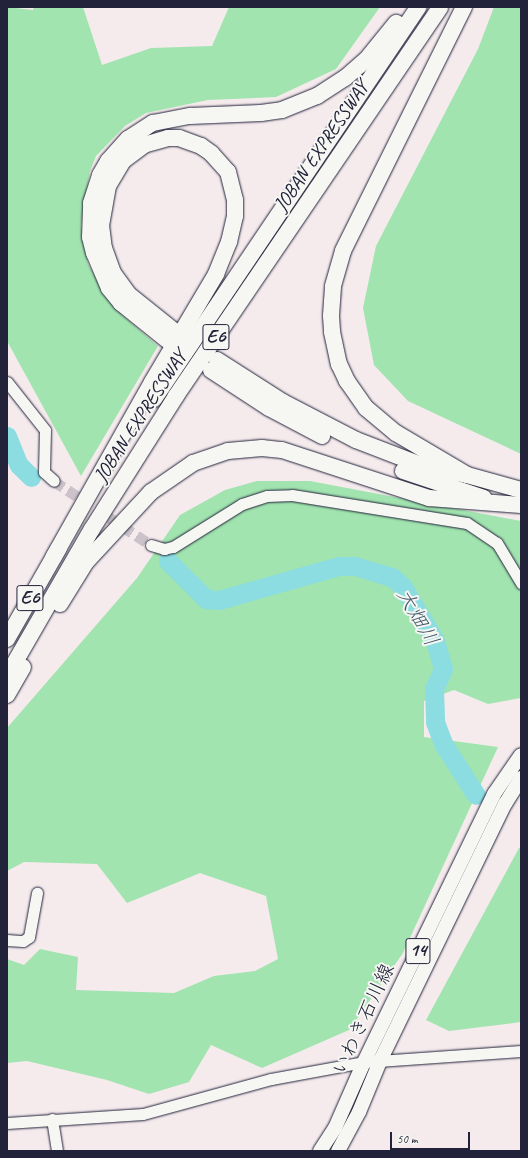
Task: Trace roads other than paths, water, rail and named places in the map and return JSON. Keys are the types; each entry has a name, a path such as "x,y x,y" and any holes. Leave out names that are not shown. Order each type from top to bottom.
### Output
{"highway":[{"path":"53,558 152,382 216,274 229,242 235,216 235,200 228,172 211,153 201,146 178,138 168,138 144,145 124,161 108,186 101,225 104,248 113,273 128,294 170,335 121,303 106,282 94,253 90,231 91,203 100,175 108,161 128,139 153,124 190,116 261,113 282,110 316,96 339,82 366,60 407,7"},
{"name":"JOBAN EXPRESSWAY","path":"7,639 53,558 165,382 418,7"},
{"name":"JOBAN EXPRESSWAY","path":"7,676 62,579 176,396 440,7"},
{"path":"464,7 349,237 333,287 331,316 332,332 340,364 347,381 366,408 396,433 467,475"},
{"path":"521,490 467,475 426,467 356,440 214,365 269,408 351,450 491,501 521,506"},
{"path":"7,695 67,591 86,562 104,540 151,492 174,474 211,455 248,448 282,450 429,498 450,502 491,501"}],"main road":[{"name":"いわき石川線","path":"320,1151 335,1128 364,1062 494,794 521,755"},
{"name":"いわき石川線","path":"338,1151 359,1112 381,1059 505,804 521,778"}],"street":[{"path":"7,382 45,430 44,472 54,481"},
{"path":"151,545 164,549 173,547 242,504 267,496 292,495 467,523 497,543 521,584"},
{"path":"7,940 23,941 29,937 37,893"},
{"path":"7,1123 143,1114 270,1079 320,1068 381,1059 521,1051"},
{"path":"52,1119 57,1151"}],"waterway":[{"name":"大畑川","path":"7,436 19,465 31,477"},
{"name":"大畑川","path":"168,561 206,599 219,600 339,566 355,566 392,577 403,587 435,641 443,669 434,689 435,722 444,745 476,795"}],"tunnel":[{"path":"54,481 151,545"}]}
